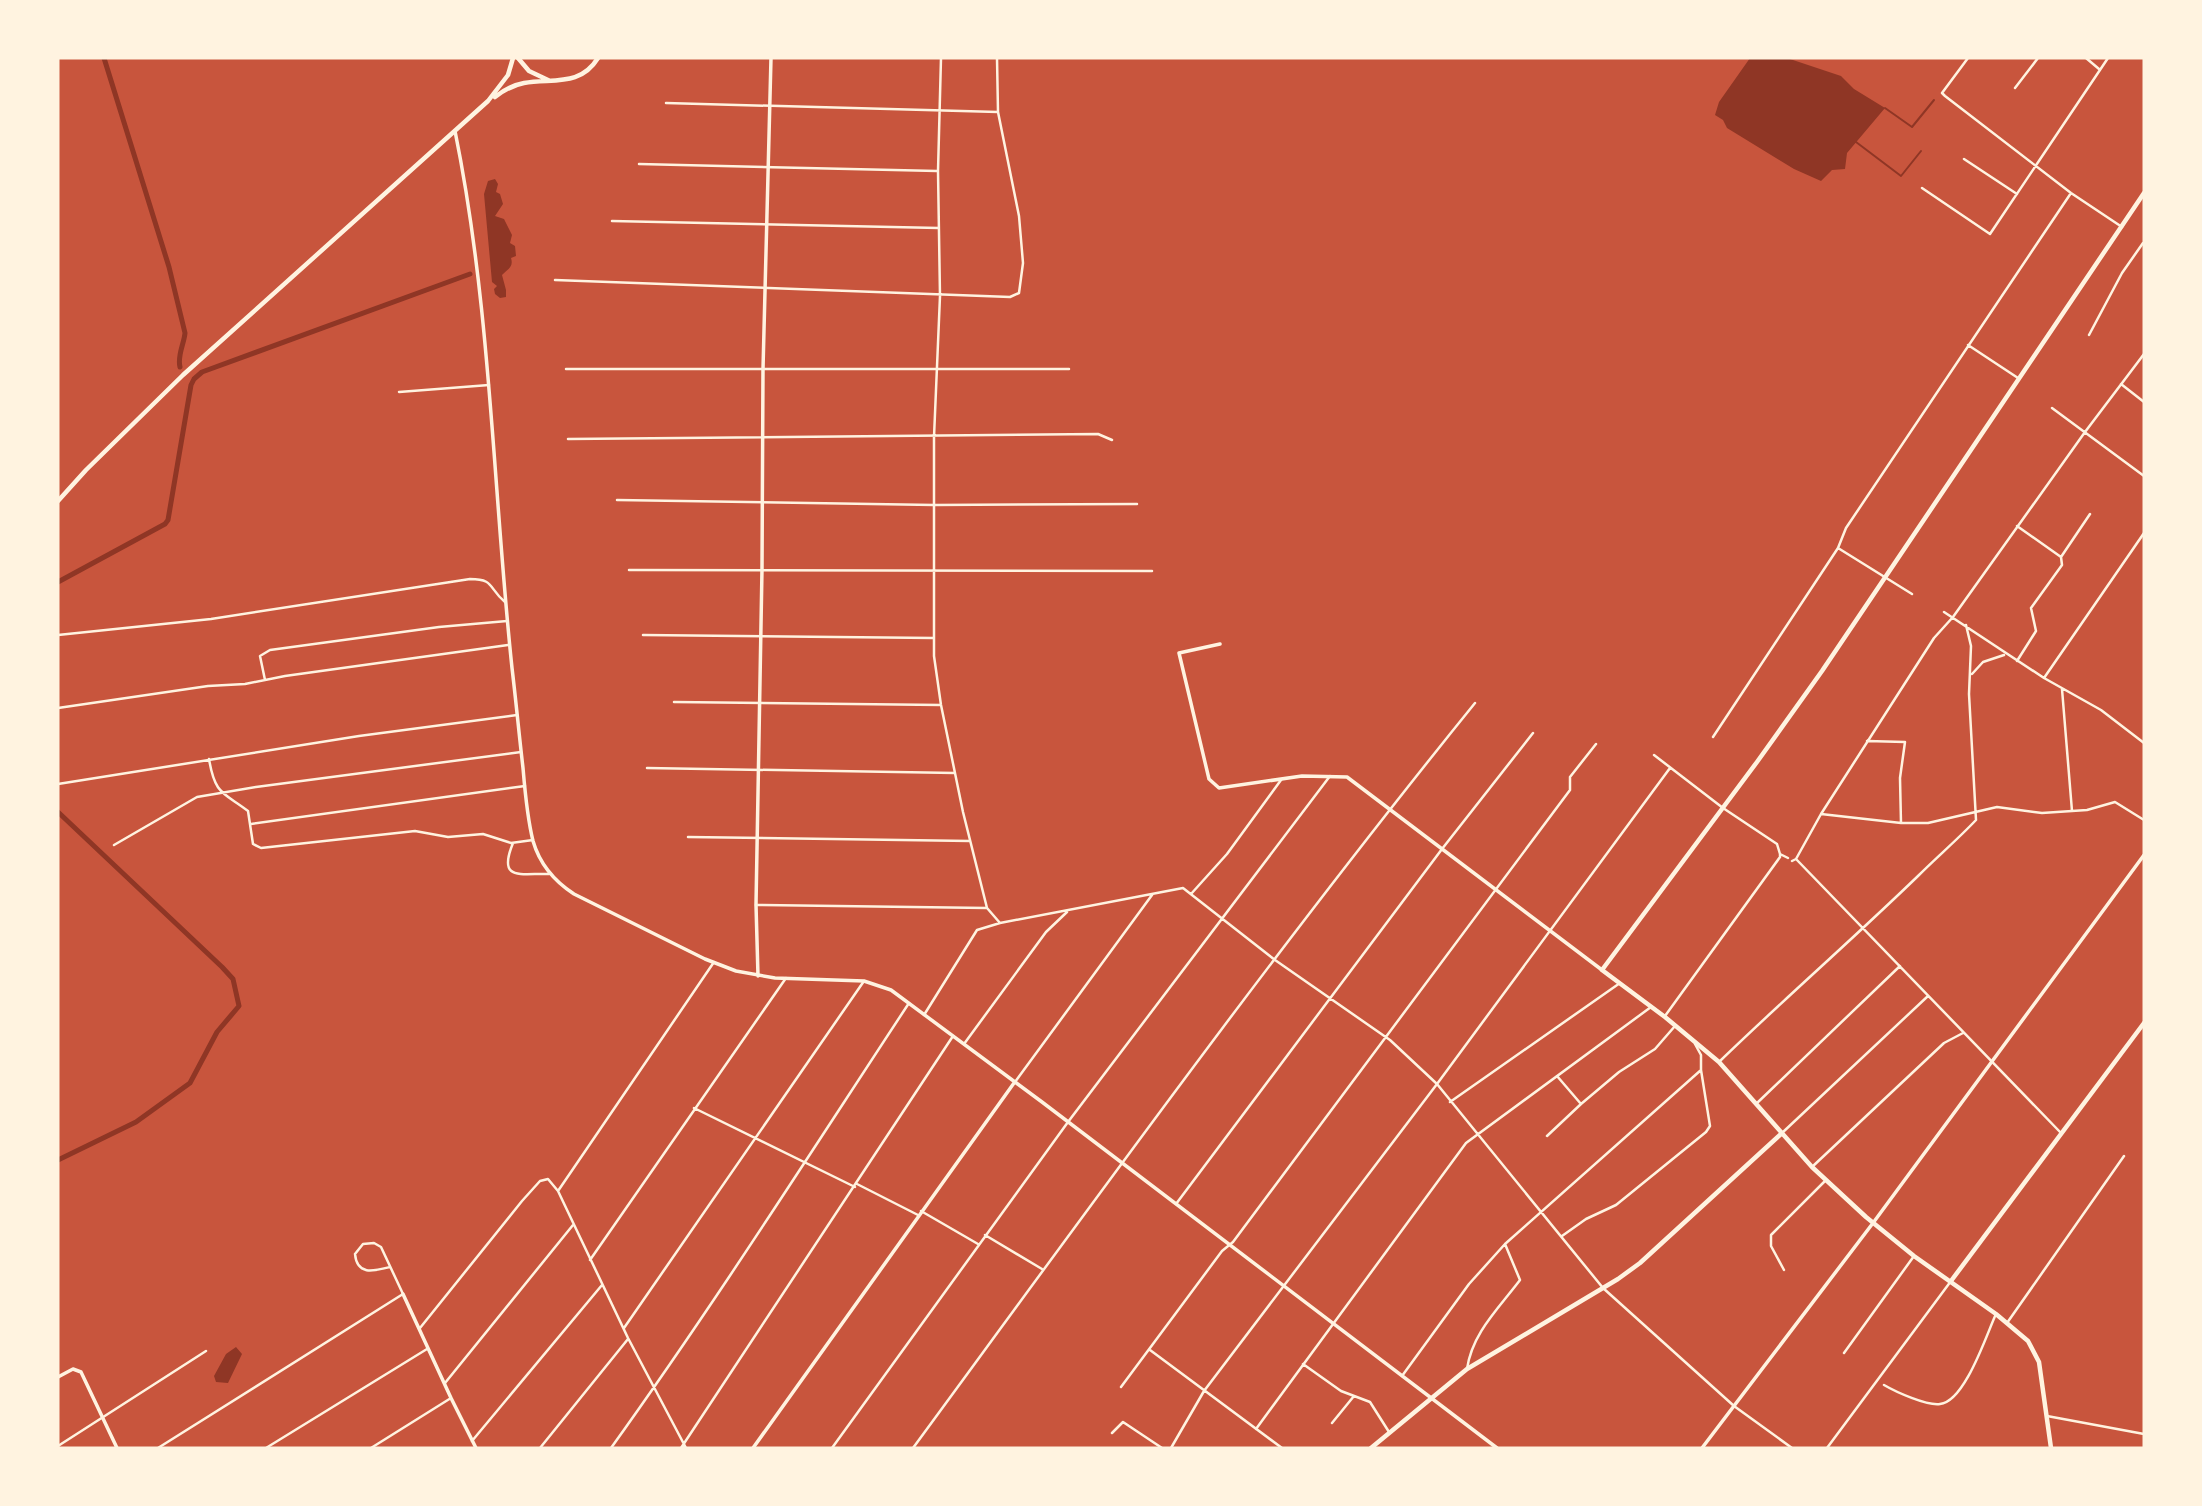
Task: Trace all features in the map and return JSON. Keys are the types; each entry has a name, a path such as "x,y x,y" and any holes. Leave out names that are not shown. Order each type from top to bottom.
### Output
{"main road":[{"path":"488,101 509,75 513,58"},
{"path":"518,58 536,76 559,82"},
{"path":"58,501 183,375 488,101 505,89 521,83 559,82 582,75 598,58"},
{"path":"2051,1448 2039,1362 2028,1341 1996,1314 1914,1256 1825,1181 1718,1062 1665,1017 1602,970 1822,671 2144,193"},
{"path":"1951,1281 2144,1023"},
{"path":"1371,1448 1467,1369 1640,1263 1781,1134"}],"street":[{"path":"758,975 756,905 760,769 763,369 771,58"},
{"path":"941,58 938,171 940,296 934,437 936,674 955,773 987,908 1000,923"},
{"path":"555,280 940,296 1010,297 1019,293 1023,263 1019,216 998,112 997,58"},
{"path":"1968,58 1942,93 2071,193 2122,227"},
{"path":"2015,88 2038,58"},
{"path":"2086,58 2100,69"},
{"path":"1922,188 1990,234 2108,58"},
{"path":"666,103 998,112"},
{"path":"455,131 474,239 489,385 505,601 525,786 533,840 539,858 549,874 574,894 736,971 786,978 864,981 891,990 1497,1448"},
{"path":"1964,159 2017,194"},
{"path":"639,164 938,171"},
{"path":"1713,737 1838,548 1846,528 2071,193"},
{"path":"612,221 939,228"},
{"path":"2089,335 2142,242"},
{"path":"1968,345 2020,380"},
{"path":"1792,860 1934,638 1953,617 2144,354"},
{"path":"566,369 1069,369"},
{"path":"2121,384 2144,402"},
{"path":"399,392 489,385"},
{"path":"2052,408 2144,476"},
{"path":"568,439 1098,434 1112,440"},
{"path":"617,500 934,505 1137,504"},
{"path":"2061,557 2090,514"},
{"path":"2017,526 2061,557 2063,565 2031,608 2036,631 2017,661"},
{"path":"2044,678 2144,533"},
{"path":"1838,548 1912,594"},
{"path":"629,570 1152,571"},
{"path":"58,635 211,619 470,579 490,582 493,590 505,601"},
{"path":"1944,612 2044,678 2101,710 2144,743"},
{"path":"265,680 260,656 270,650 439,627 507,621"},
{"path":"1718,1062 1787,996 1863,930 1976,820 1969,694 1970,646 1966,625"},
{"path":"643,635 934,638"},
{"path":"1220,644 1179,653 1209,779 1219,788 1330,775 1346,777 1497,888 1602,970"},
{"path":"58,708 510,645"},
{"path":"1970,677 1983,662 2007,654"},
{"path":"2062,689 2072,811"},
{"path":"674,702 941,705"},
{"path":"913,1448 1275,960 1389,809 1475,703"},
{"path":"58,784 209,759 517,715"},
{"path":"1176,1204 1442,849 1533,733"},
{"path":"1867,741 1905,742 1900,778 1901,823"},
{"path":"1121,1387 1228,1245 1233,1242 1570,790 1570,777 1596,744"},
{"path":"114,845 197,797 521,752"},
{"path":"1654,755 1723,808 1777,844 1780,854 1665,1017"},
{"path":"209,759 221,793 248,811 253,844 266,849 298,843 415,831 448,837 483,834 513,843 533,840"},
{"path":"648,768 955,773"},
{"path":"1171,1448 1204,1391 1437,1084 1670,768"},
{"path":"832,1448 1068,1122 1330,775"},
{"path":"1191,894 1227,854 1280,780"},
{"path":"251,824 525,786"},
{"path":"1821,814 1901,823 1928,823 1997,807 2029,812 2072,811 2115,802 2144,820"},
{"path":"688,837 970,841"},
{"path":"513,843 507,859 512,873 517,876 549,874"},
{"path":"1780,854 1792,860 1900,966 2062,1133"},
{"path":"1702,1448 1874,1223 2144,855"},
{"path":"924,1015 977,930 1000,923 1183,888 1275,960 1386,1037 1437,1084 1603,1288 1734,1406 1792,1448"},
{"path":"753,1448 1152,895"},
{"path":"756,905 987,908"},
{"path":"964,1044 1046,932 1068,910"},
{"path":"558,1191 714,962"},
{"path":"1756,1104 1900,966"},
{"path":"590,1260 786,978"},
{"path":"624,1328 864,981"},
{"path":"1450,1102 1620,984"},
{"path":"1781,1134 1928,996"},
{"path":"611,1448 655,1388 909,1003"},
{"path":"1256,1429 1465,1143 1651,1007"},
{"path":"1547,1136 1619,1072 1655,1049 1675,1026"},
{"path":"1812,1167 1944,1043 1963,1033"},
{"path":"684,1447 953,1035"},
{"path":"1561,1237 1586,1219 1616,1205 1706,1132 1710,1126 1701,1055 1694,1041"},
{"path":"1402,1376 1469,1284 1506,1244 1701,1070"},
{"path":"1557,1076 1581,1104"},
{"path":"694,1108 805,1163 920,1213 978,1244"},
{"path":"2007,1323 2124,1156"},
{"path":"419,1328 540,1181 548,1179 558,1191 628,1338 684,1447"},
{"path":"1784,1269 1771,1246 1771,1235 1825,1181"},
{"path":"444,1384 573,1224"},
{"path":"985,1235 1044,1270"},
{"path":"390,1267 372,1271 361,1269 355,1259 356,1251 363,1244 374,1243 380,1247 390,1267 429,1348 450,1398 476,1448"},
{"path":"1467,1369 1469,1356 1480,1331 1520,1280 1506,1244"},
{"path":"1844,1353 1914,1256"},
{"path":"1827,1448 1951,1281"},
{"path":"472,1441 602,1285"},
{"path":"158,1448 403,1294"},
{"path":"1884,1385 1914,1398 1940,1404 1949,1401 1976,1362 1996,1314"},
{"path":"540,1448 628,1338"},
{"path":"266,1448 429,1348"},
{"path":"1150,1350 1282,1448"},
{"path":"58,1446 206,1351"},
{"path":"1303,1364 1341,1391 1370,1402 1389,1433"},
{"path":"58,1377 67,1371 78,1369 89,1385 117,1448"},
{"path":"1332,1423 1354,1396"},
{"path":"371,1448 450,1398"},
{"path":"2047,1416 2144,1434"},
{"path":"1112,1433 1123,1422 1162,1448"}],"shaded area":[{"path":"1750,58 1787,58 1841,76 1854,89 1885,108 1847,153 1845,169 1832,170 1821,181 1794,169 1727,128 1723,120 1715,115 1719,102"},
{"path":"495,179 498,184 496,192 500,194 503,204 495,216 504,219 512,235 510,243 515,246 516,256 511,258 511,266 502,275 506,297 500,298 495,294 494,289 497,286 492,282 484,194 488,181"},
{"path":"236,1347 242,1354 228,1383 216,1382 214,1376 226,1354"}],"waterway":[{"path":"104,58 169,267 185,333 180,367"},
{"path":"1885,108 1912,127 1934,100"},
{"path":"1856,142 1901,176 1921,151"},
{"path":"58,582 168,520 191,385 202,372 470,274"},
{"path":"58,812 222,967 233,979 239,1006 217,1032 190,1083 136,1122 58,1160"}]}
